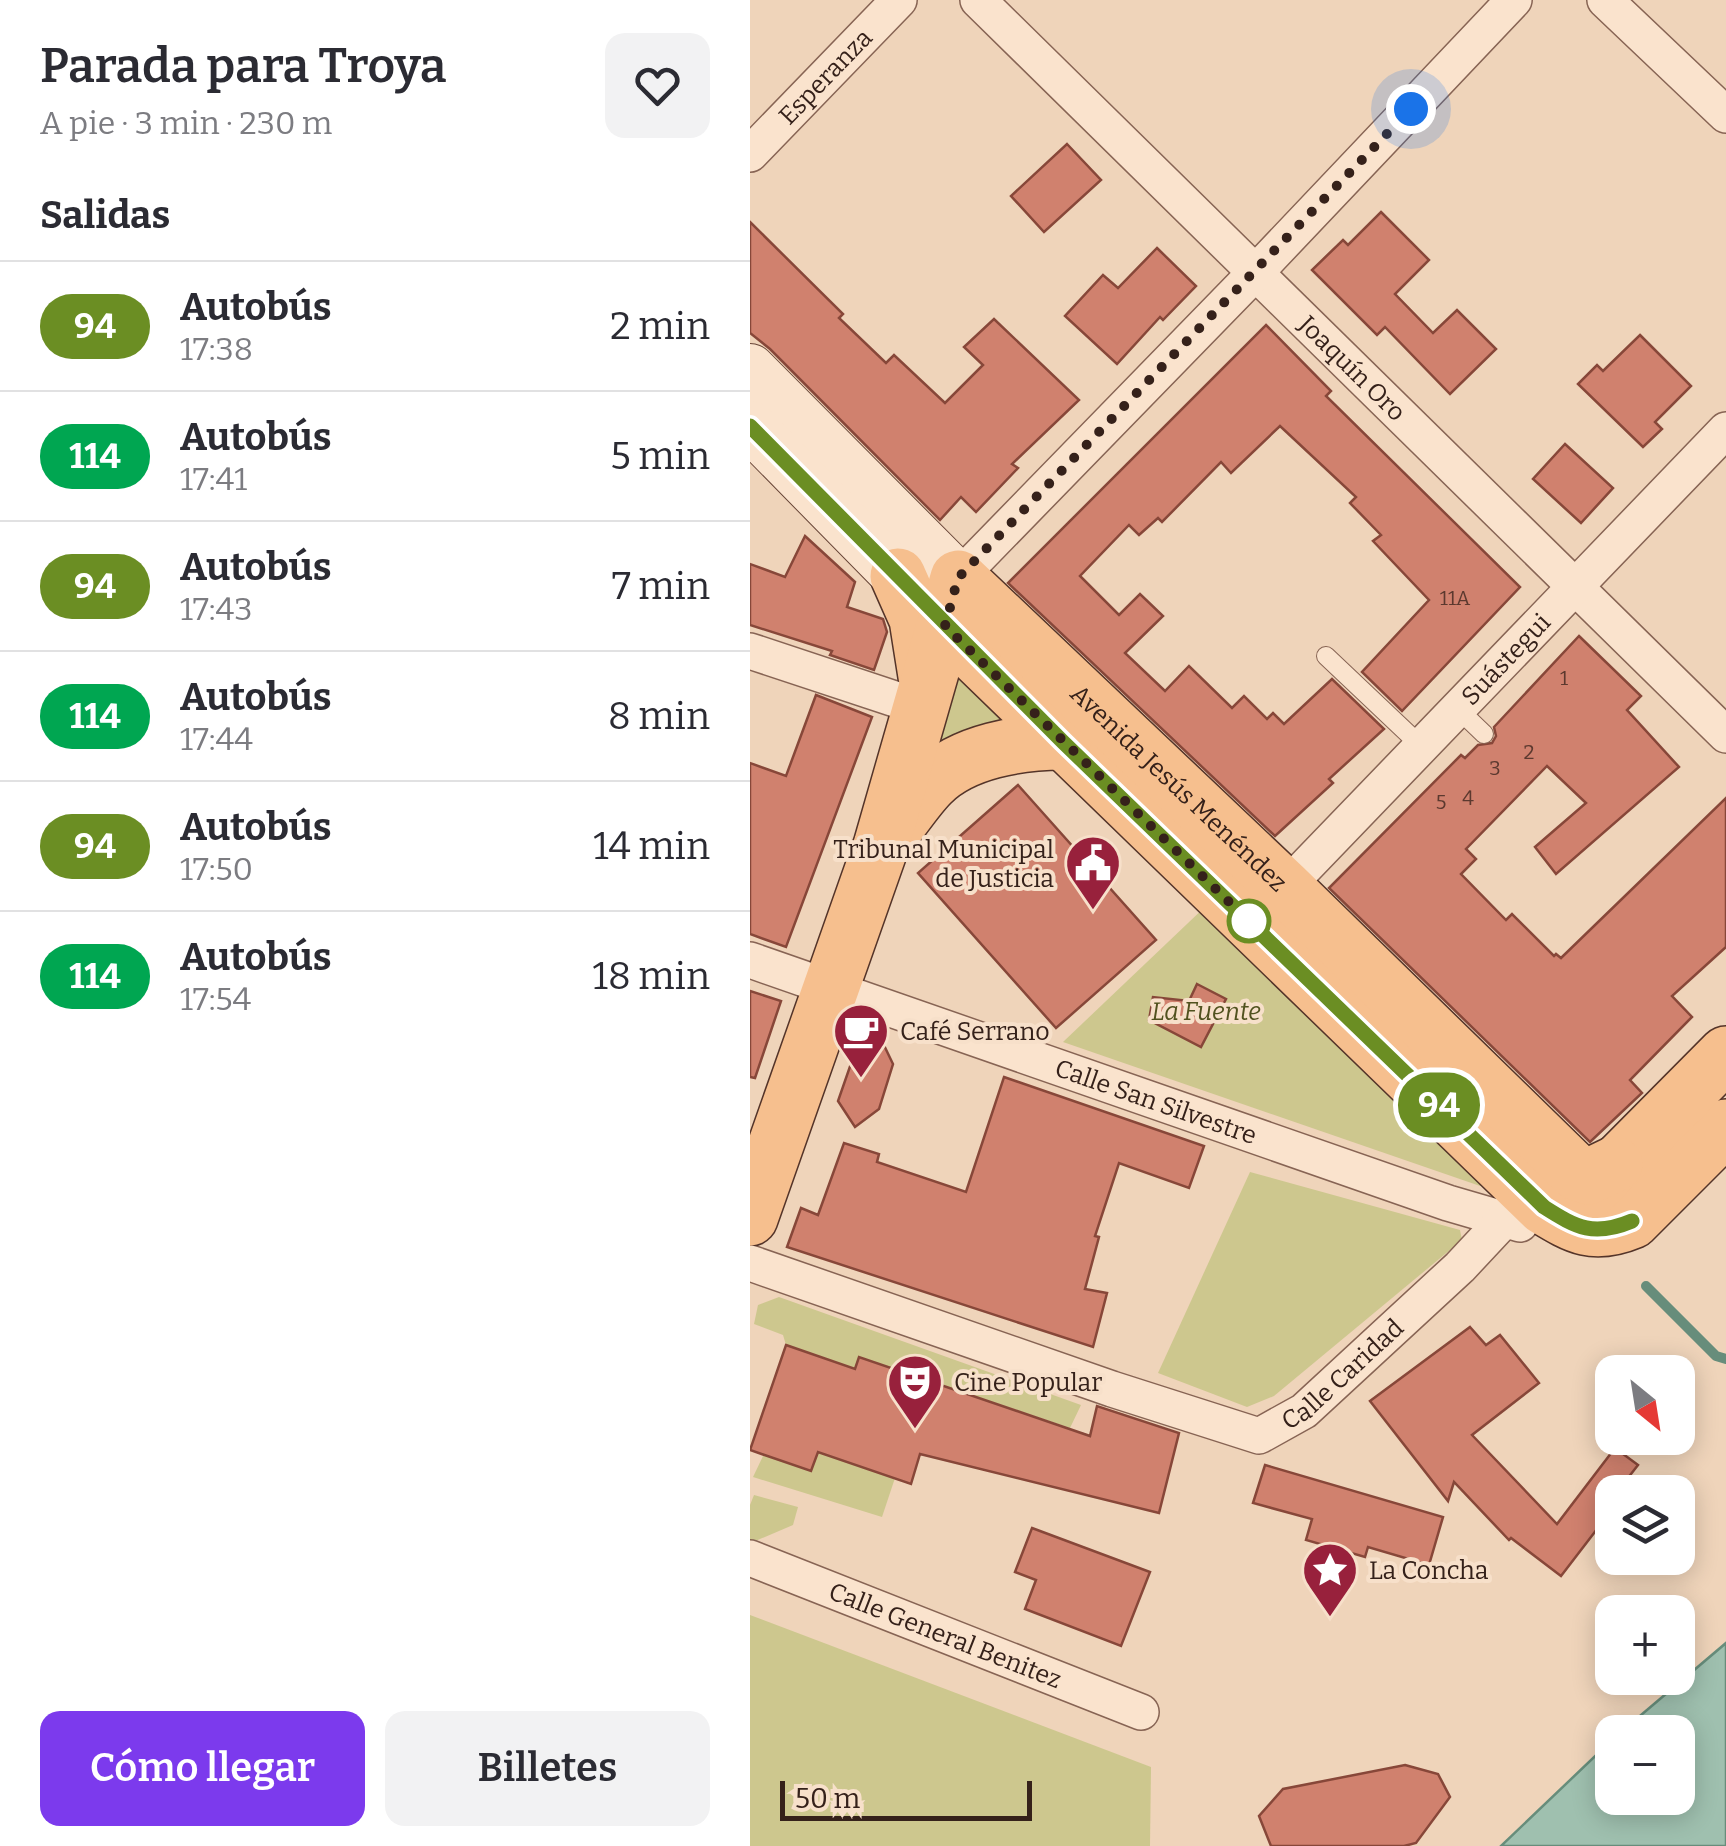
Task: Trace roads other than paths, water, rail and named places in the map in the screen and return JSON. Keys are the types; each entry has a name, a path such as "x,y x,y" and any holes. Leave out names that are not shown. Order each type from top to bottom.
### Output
{"main road":[{"name":"Avenida Jesús Menéndez","path":"750,369 952,602 1063,742 1544,1207 1593,1231 1632,1221 1726,1128"},
{"name":"Avenida Jesús Menéndez","path":"750,426 898,576 952,602 1284,888 1577,1173 1588,1177 1615,1164"},
{"path":"898,576 917,619 924,696"},
{"path":"750,1218 881,846 952,602"},
{"path":"881,846 933,781 968,759 1039,742 1063,742"},
{"path":"1565,1220 1615,1164 1716,1082"}],"street":[{"name":"Esperanza","path":"750,154 900,0"},
{"name":"Joaquín Oro","path":"978,0 1726,734"},
{"path":"952,602 1514,0"},
{"path":"1604,0 1726,114"},
{"name":"Suástegui","path":"1284,888 1726,430"},
{"path":"750,651 924,696"},
{"name":"Calle San Silvestre","path":"750,960 1503,1221 1540,1228 1565,1220"},
{"name":"Calle Caridad","path":"750,1263 1112,1389 1260,1436 1304,1411 1460,1267 1503,1221"},
{"name":"Calle General Benitez","path":"750,1558 1140,1712"}],"lane":[{"path":"1326,656 1420,745"},
{"path":"1457,708 1484,734"}],"waterway":[{"path":"1646,1286 1716,1356 1726,1359"}],"place":[{"name":"Tribunal Municipal de Justicia","path":"1093,912"},
{"name":"Café Serrano","path":"861,1080"},
{"name":"Cine Popular","path":"915,1431"},
{"name":"La Concha","path":"1330,1619"}],"park label":[{"name":"La Fuente","path":"1206,1011"}]}
